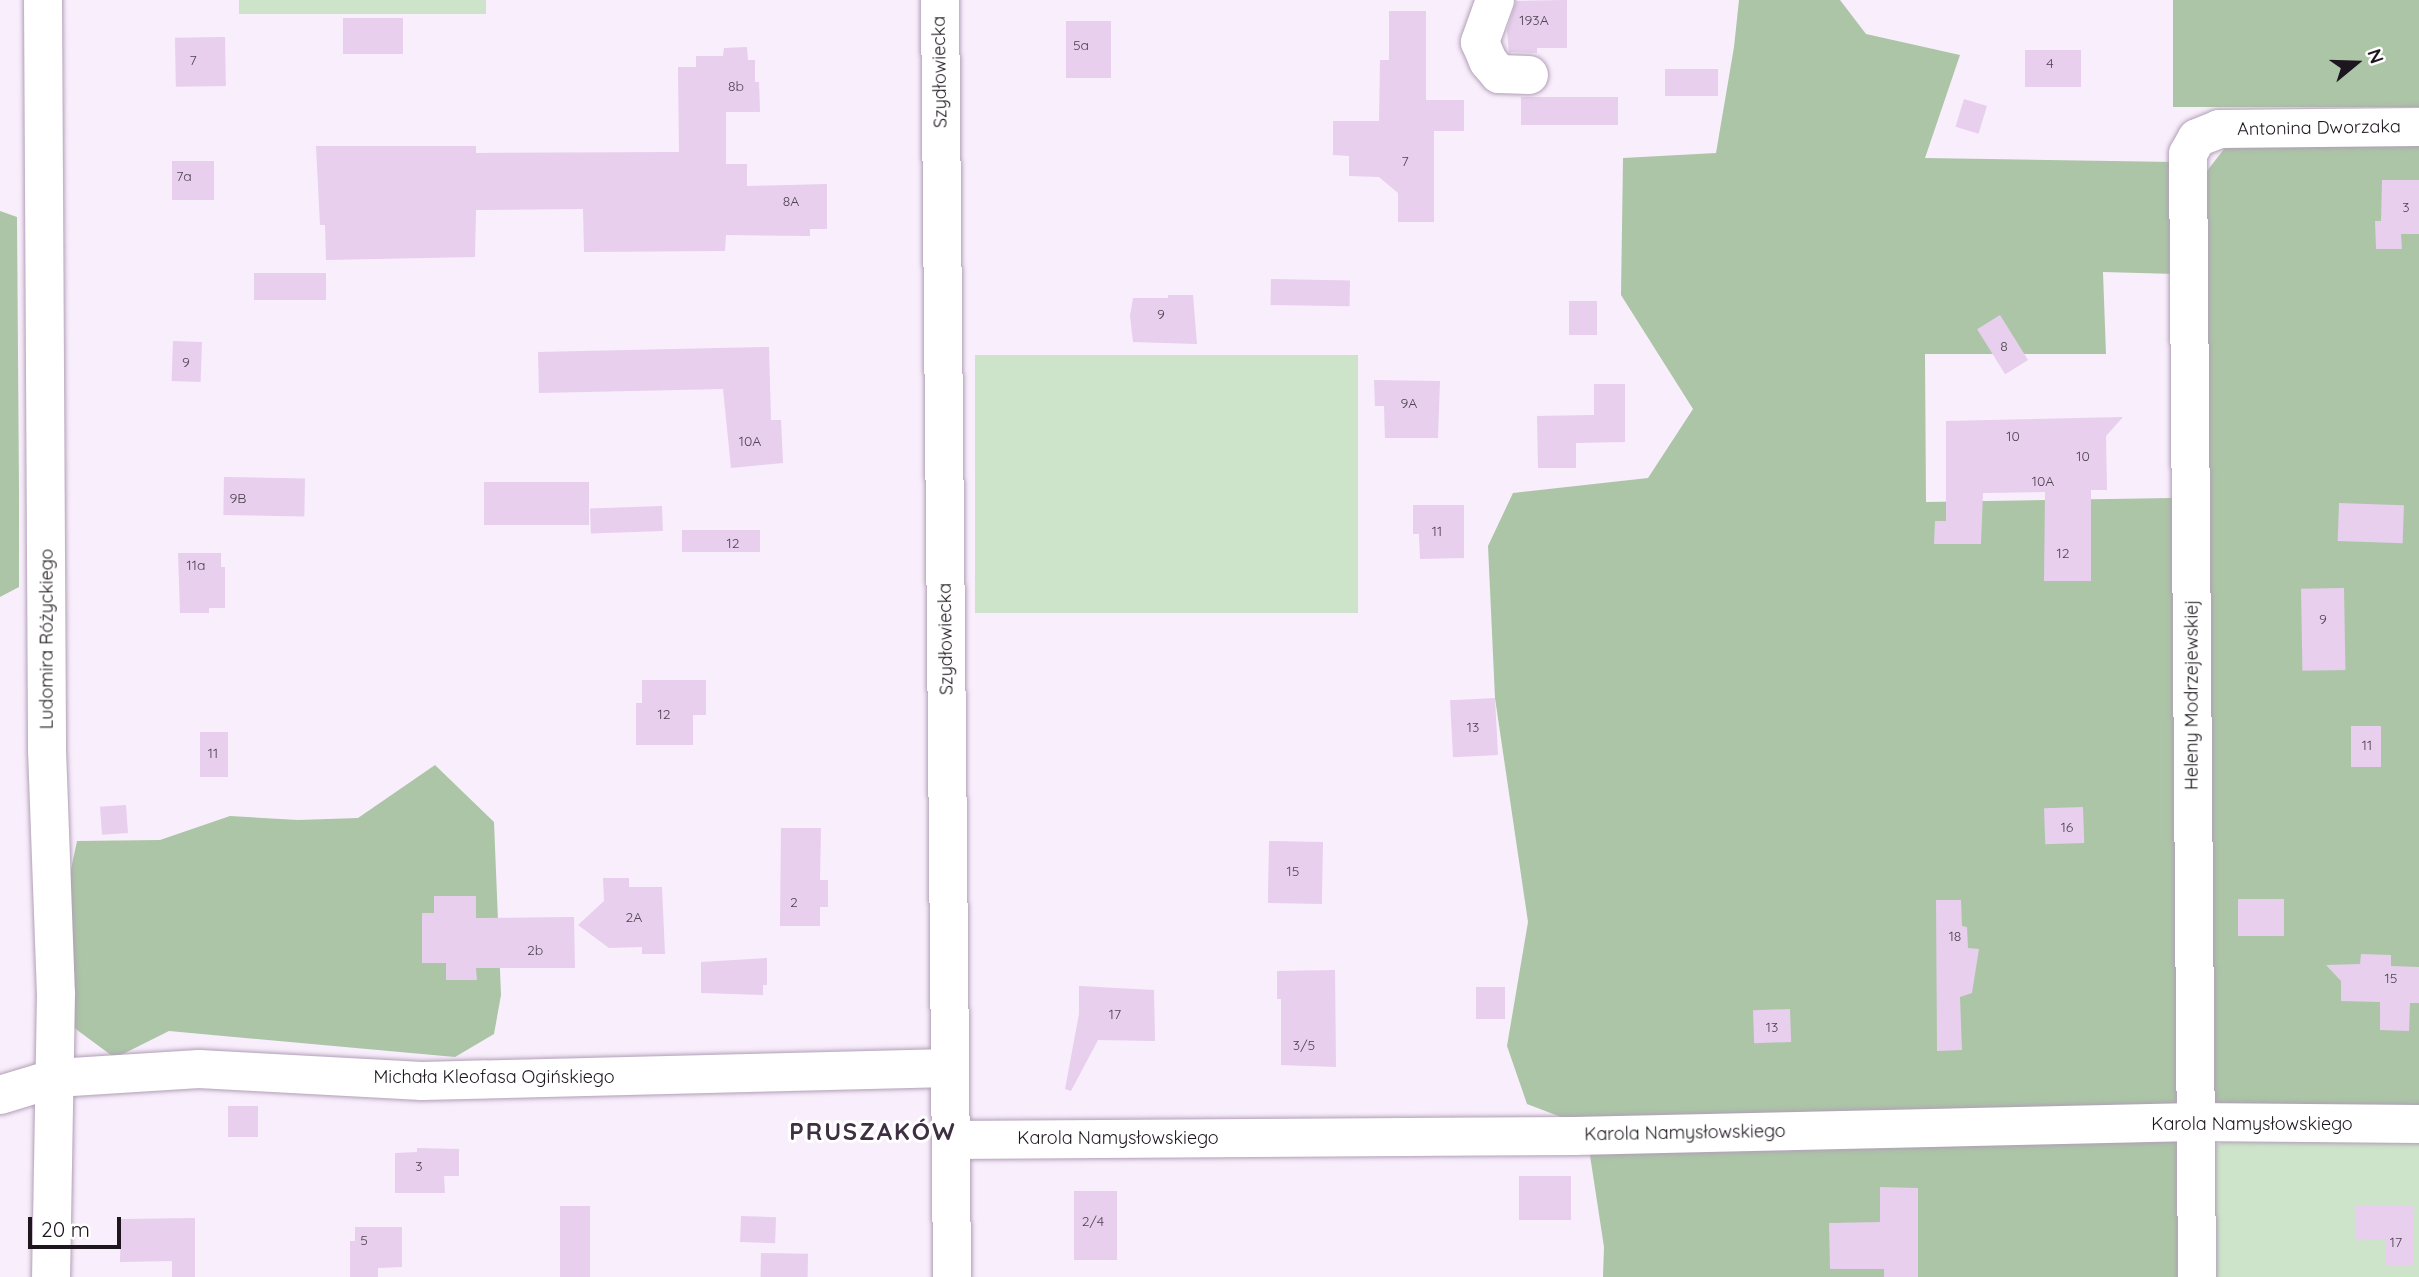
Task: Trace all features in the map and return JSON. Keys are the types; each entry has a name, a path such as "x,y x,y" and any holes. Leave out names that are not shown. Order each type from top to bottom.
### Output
{"street":[{"name":"Ludomira Różyckiego","path":"43,0 47,750 56,993 51,1277"},
{"name":"Szydłowiecka","path":"940,0 952,1277"},
{"path":"1495,0 1480,42 1488,61 1499,74 1529,75"},
{"name":"Antonina Dworzaka","path":"2219,129 2419,127"},
{"name":"Heleny Modrzejewskiej","path":"2197,1277 2188,154 2197,138 2219,129"},
{"name":"Michała Kleofasa Ogińskiego","path":"0,1095 56,1078 199,1069 422,1081 950,1068"},
{"name":"Karola Namysłowskiego","path":"951,1140 1574,1136 2195,1122 2419,1124"}],"green space":[{"path":"239,0 486,0 486,14 239,14"},
{"path":"1739,0 1840,0 1866,34 1960,55 1925,158 2174,162 2176,274 2103,272 2106,354 1925,354 1926,502 2172,498 2184,1113 1582,1125 1527,1104 1507,1046 1528,922 1495,698 1488,546 1513,493 1648,478 1693,409 1621,295 1623,158 1716,153"},
{"path":"2173,0 2419,0 2419,107 2173,107"},
{"path":"2419,138 2419,1113 2213,1112 2203,176 2228,144"},
{"path":"0,211 17,217 19,587 0,597"},
{"path":"975,355 1358,355 1358,613 975,613"},
{"path":"435,765 494,822 501,995 494,1034 455,1057 169,1031 115,1058 73,1027 70,874 77,841 160,840 230,816 298,820 358,818"},
{"path":"2182,1135 2184,1277 1603,1277 1604,1247 1589,1149"},
{"path":"2419,1141 2419,1277 2207,1277 2206,1150 2222,1142"}],"building":[{"path":"1567,0 1567,48 1537,48 1537,53 1509,52 1507,31 1516,1"},
{"path":"1389,11 1426,11 1426,100 1464,100 1464,131 1434,131 1434,222 1398,222 1398,193 1379,177 1349,176 1349,156 1333,155 1333,121 1379,121 1380,60 1389,60"},
{"path":"343,18 403,18 403,54 343,54"},
{"path":"1066,21 1111,21 1111,78 1066,78"},
{"path":"225,37 226,86 176,87 175,38"},
{"path":"747,47 748,60 755,60 755,82 759,82 760,112 726,112 726,164 747,164 747,186 827,184 827,229 810,229 810,236 726,235 725,251 584,252 583,209 476,210 475,257 326,260 325,225 320,225 316,146 476,146 476,153 679,152 678,67 696,67 696,56 723,56 724,48"},
{"path":"2025,50 2081,50 2081,87 2025,87"},
{"path":"1665,69 1718,69 1718,96 1665,96"},
{"path":"1521,97 1618,97 1618,125 1521,125"},
{"path":"1964,99 1987,106 1978,134 1956,127"},
{"path":"172,161 214,161 214,200 172,200"},
{"path":"2382,180 2419,180 2419,234 2401,234 2402,249 2376,249 2375,221 2381,221"},
{"path":"254,273 326,273 326,300 254,300"},
{"path":"1271,279 1350,280 1350,306 1271,305"},
{"path":"1168,295 1193,295 1197,344 1133,342 1130,316 1133,298 1168,298"},
{"path":"1569,301 1597,301 1597,335 1569,335"},
{"path":"2000,315 2028,360 2005,374 1977,329"},
{"path":"173,341 202,342 201,382 172,381"},
{"path":"769,347 771,420 781,420 783,463 731,468 723,389 539,393 538,352"},
{"path":"1374,380 1440,381 1438,438 1385,438 1384,406 1375,406"},
{"path":"1594,384 1625,384 1625,442 1576,443 1576,468 1538,468 1537,416 1594,415"},
{"path":"2123,417 2106,436 2107,490 2091,490 2091,581 2044,581 2045,492 1983,493 1981,544 1934,544 1935,521 1946,521 1946,421"},
{"path":"224,477 305,478 304,516 223,515"},
{"path":"484,482 589,482 589,525 484,525"},
{"path":"2339,503 2404,505 2403,543 2338,541"},
{"path":"1413,505 1464,505 1464,558 1420,559 1419,534 1413,534"},
{"path":"662,506 663,531 591,533 590,509"},
{"path":"682,530 760,530 760,552 682,552"},
{"path":"178,553 221,553 221,567 225,567 225,608 209,608 209,613 180,613"},
{"path":"2344,588 2345,670 2302,671 2301,589"},
{"path":"642,680 706,680 706,715 693,715 693,745 636,745 636,703 642,703"},
{"path":"1495,698 1498,755 1453,757 1450,700"},
{"path":"2351,726 2381,726 2381,767 2351,767"},
{"path":"200,732 228,732 228,777 200,777"},
{"path":"126,805 128,833 102,835 100,807"},
{"path":"2083,807 2084,843 2045,844 2044,808"},
{"path":"781,828 821,828 820,880 828,880 828,907 820,907 820,926 780,926"},
{"path":"1269,841 1323,842 1322,904 1268,903"},
{"path":"603,878 629,878 629,887 662,887 665,954 642,954 642,947 609,948 578,925 604,901"},
{"path":"434,896 476,896 476,918 574,917 575,968 476,968 477,980 446,980 446,963 422,963 422,913 434,913"},
{"path":"2238,899 2284,899 2284,936 2238,936"},
{"path":"1936,900 1961,900 1962,926 1967,927 1968,948 1979,949 1972,993 1960,997 1962,1050 1937,1051"},
{"path":"2361,954 2391,955 2391,966 2419,967 2419,1003 2410,1003 2409,1031 2380,1030 2380,1002 2341,1001 2341,981 2326,965 2360,964"},
{"path":"767,958 767,985 763,985 763,995 701,993 701,962"},
{"path":"1335,970 1336,1067 1281,1065 1281,999 1277,999 1277,971"},
{"path":"1079,986 1154,990 1155,1041 1098,1040 1071,1091 1065,1089 1079,1014"},
{"path":"1476,987 1505,987 1505,1019 1476,1019"},
{"path":"1790,1009 1791,1042 1754,1043 1753,1010"},
{"path":"228,1106 258,1106 258,1137 228,1137"},
{"path":"417,1148 459,1149 459,1176 444,1176 445,1193 395,1193 395,1153 417,1152"},
{"path":"1519,1176 1571,1176 1571,1220 1519,1220"},
{"path":"1880,1187 1918,1188 1918,1277 1884,1277 1884,1269 1830,1269 1829,1223 1880,1222"},
{"path":"1074,1191 1117,1191 1117,1260 1074,1260"},
{"path":"2356,1205 2413,1205 2414,1266 2386,1266 2385,1240 2356,1240"},
{"path":"560,1206 590,1206 590,1277 560,1277"},
{"path":"741,1216 776,1217 775,1243 740,1242"},
{"path":"195,1218 195,1277 172,1277 172,1261 120,1262 121,1219"},
{"path":"355,1227 402,1227 402,1267 378,1268 378,1277 350,1277 350,1241 355,1241"},
{"path":"761,1253 808,1254 808,1277 761,1277"}],"district":[{"name":"PRUSZAKÓW","path":"873,1132"}]}
